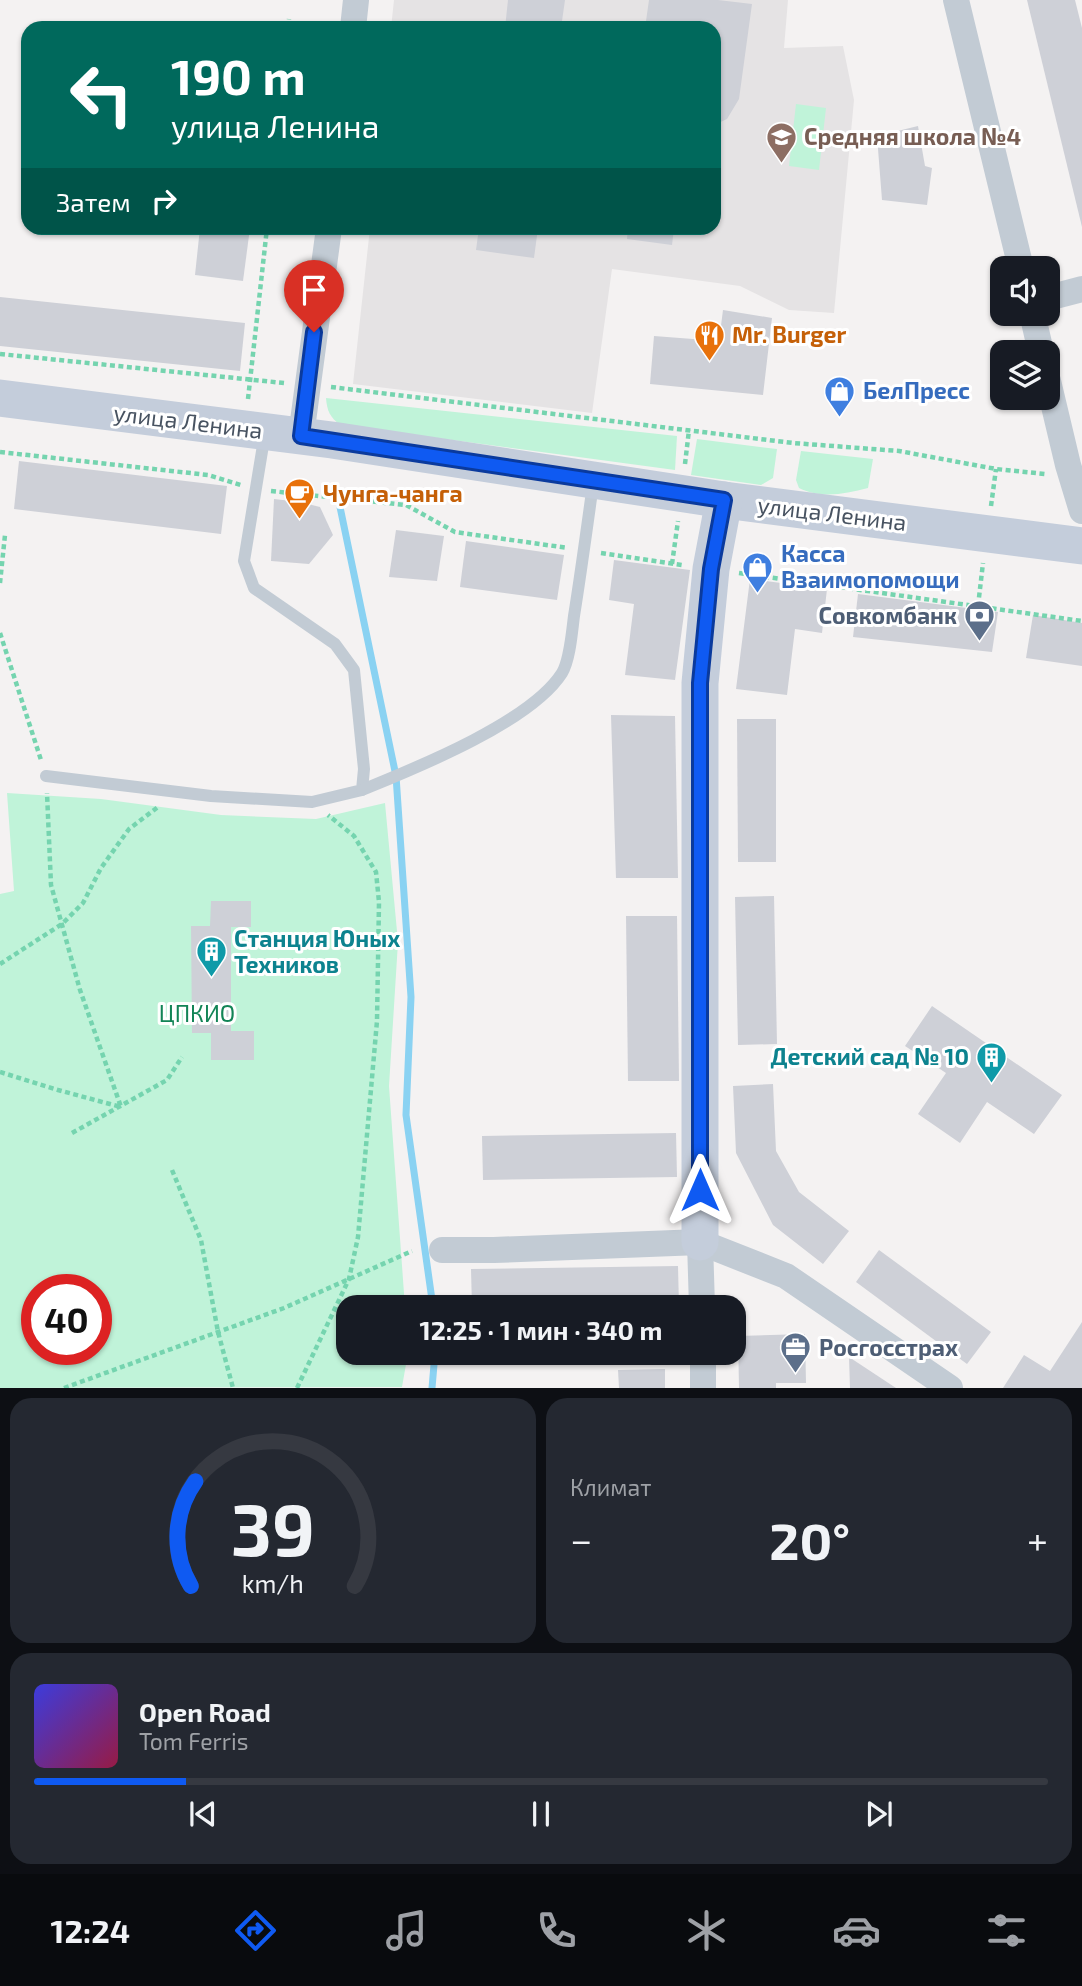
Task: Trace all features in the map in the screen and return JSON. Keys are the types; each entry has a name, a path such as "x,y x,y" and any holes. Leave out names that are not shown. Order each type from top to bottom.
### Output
{"street":[{"path":"354,21 356,0"},
{"path":"956,0 1018,256"},
{"path":"301,436 328,235"},
{"path":"1060,295 1082,289"},
{"name":"улица Ленина","path":"0,398 301,436 724,500 1082,546"},
{"path":"1055,410 1082,511"},
{"path":"702,1295 700,683 711,569 724,500"},
{"path":"442,1250 700,1242 786,1276 950,1388"},
{"path":"703,1365 703,1388"}],"lane":[{"path":"255,431 257,489 244,561 254,588 335,644 354,670 364,769 362,790"},
{"path":"46,776 211,796 312,802 362,790 461,746 542,697 563,671 594,480"}],"path":[{"path":"255,431 251,382 266,235"},
{"path":"0,354 251,382 307,385 793,443 899,451 1008,470 1054,474 1068,465"},
{"path":"0,452 208,475 257,489 406,505 455,532 1082,621"},
{"path":"0,583 5,535"},
{"path":"0,633 46,776 51,885 80,990 121,1107"},
{"path":"0,964 62,924 83,903 101,868 129,829 178,792"},
{"path":"297,1388 349,1279 358,1237 375,1048 378,892 376,872 354,836 312,802"},
{"path":"72,1133 167,1080 182,1057"},
{"path":"0,1072 121,1107"},
{"path":"172,1170 201,1240 218,1332 233,1388"},
{"path":"64,1388 284,1308 412,1251"}],"shaded area":[{"name":"Средняя школа №4","path":"394,0 788,0 784,48 843,46 854,100 834,313 789,310 740,286 612,269 592,413 353,384 369,235 721,235 721,21 392,21"}],"green space":[{"path":"796,104 826,108 819,170 789,166"},
{"path":"326,398 677,436 675,470 340,425 330,413"},
{"path":"697,439 777,449 773,478 761,485 691,475"},
{"path":"801,451 873,459 868,488 842,494 825,494 799,488 796,480"},
{"name":"ЦПКИО","path":"7,793 101,799 221,815 316,819 385,803 398,942 389,1086 404,1295 336,1295 336,1365 406,1365 402,1387 0,1388 0,894 14,891"}],"building":[{"path":"508,0 565,0 562,21 506,21"},
{"path":"649,0 718,0 752,4 739,99 727,119 721,122 721,21 646,21"},
{"path":"1027,0 1075,0 1082,28 1082,227"},
{"path":"918,126 925,166 932,168 927,205 882,200 877,136"},
{"path":"199,235 249,235 243,281 195,275"},
{"path":"478,235 537,235 534,258 476,250"},
{"path":"627,235 673,235 672,245 627,239"},
{"path":"0,297 245,323 240,371 0,346"},
{"name":"Mr. Burger","path":"723,310 772,318 763,395 650,384 654,336 719,341"},
{"path":"19,461 227,486 221,534 14,509"},
{"name":"Чунга-чанга","path":"274,499 320,507 333,535 309,564 271,561"},
{"path":"396,530 444,536 437,581 389,577"},
{"path":"466,541 564,555 557,600 460,587"},
{"path":"614,560 690,570 675,680 625,675 634,604 609,600"},
{"path":"750,579 827,589 822,633 795,629 787,695 736,689"},
{"path":"858,594 998,612 992,652 853,637"},
{"path":"1033,615 1082,623 1082,666 1026,658"},
{"path":"611,715 675,716 678,878 616,878"},
{"path":"737,719 776,719 776,862 738,862"},
{"path":"774,896 777,1044 738,1045 735,897"},
{"name":"Станция Юных Техников","path":"211,901 251,901 251,927 231,927 231,1031 254,1031 254,1060 211,1060 211,1033 192,1033 191,926 210,926"},
{"path":"626,916 677,916 679,1081 628,1081"},
{"name":"Детский сад № 10","path":"932,1006 1062,1095 1034,1134 987,1102 960,1143 918,1114 946,1073 905,1046"},
{"path":"773,1084 776,1151 799,1192 849,1231 823,1264 773,1225 736,1153 733,1086"},
{"path":"676,1133 677,1177 483,1180 482,1136"},
{"path":"879,1250 991,1332 967,1364 856,1282"},
{"path":"678,1266 679,1295 472,1295 471,1269"},
{"path":"1082,1322 1082,1388 1003,1388 1024,1355 1050,1371"},
{"path":"805,1334 806,1383 776,1383 776,1388 739,1388 739,1365 746,1365 746,1336"},
{"path":"849,1357 896,1388 850,1388"},
{"path":"665,1369 665,1388 619,1388 618,1370"}],"waterway":[{"path":"340,507 396,776 411,997 406,1115 431,1295"},
{"path":"432,1388 434,1365"}],"place":[{"name":"Средняя школа №4","path":"781,164"},
{"name":"Mr. Burger","path":"709,362"},
{"name":"БелПресс","path":"840,418"},
{"name":"Чунга-чанга","path":"300,521"},
{"name":"Касса Взаимопомощи","path":"758,594"},
{"name":"Совкомбанк","path":"980,643"},
{"name":"Станция Юных Техников","path":"211,979"},
{"name":"Детский сад № 10","path":"992,1084"},
{"name":"Росгосстрах","path":"796,1375"}],"route":[{"path":"314,332 301,436 724,500 711,569 700,683 700,1190"}]}
